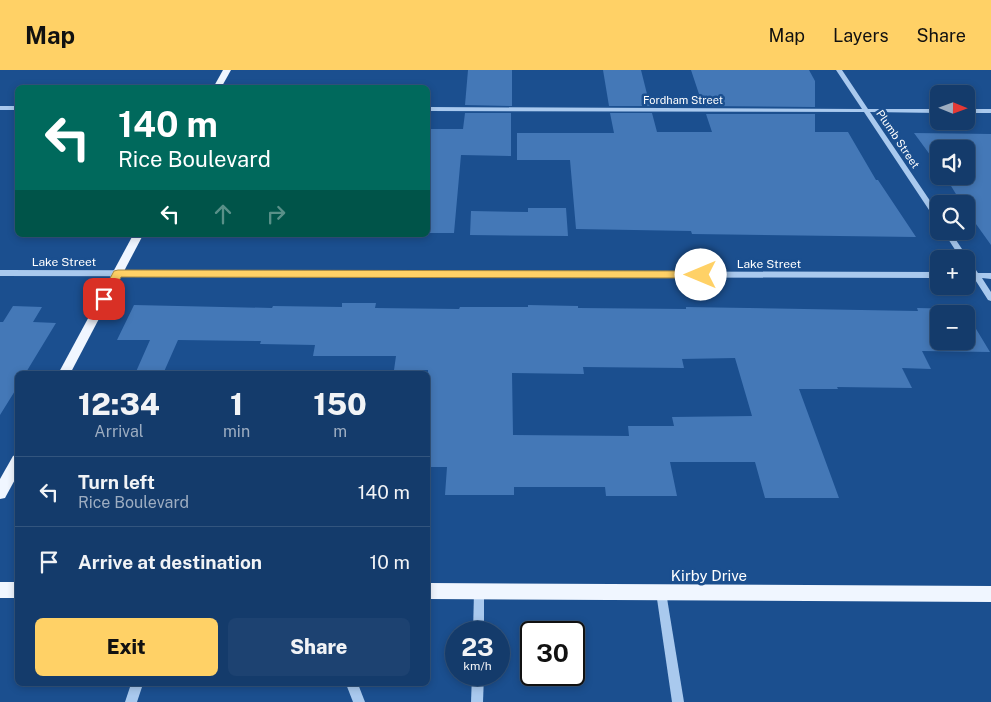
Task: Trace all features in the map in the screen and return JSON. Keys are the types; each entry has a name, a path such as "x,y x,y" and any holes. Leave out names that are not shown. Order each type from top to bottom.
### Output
{"main road":[{"path":"219,85 227,70"},
{"path":"66,371 137,237"},
{"path":"0,493 15,466"},
{"path":"0,590 15,590"},
{"name":"Kirby Drive","path":"430,592 661,592 990,597"}],"street":[{"name":"Plumb Street","path":"839,70 930,206"},
{"path":"0,108 15,108"},
{"name":"Fordham Street","path":"430,109 930,111"},
{"path":"975,111 991,111"},
{"name":"Lake Street","path":"0,273 930,275"},
{"path":"976,276 991,276"},
{"path":"976,276 991,298"},
{"path":"478,621 479,592"},
{"path":"131,702 136,686"},
{"path":"353,686 359,702"},
{"path":"477,702 478,686"}],"lane":[{"path":"661,592 678,702"}],"building":[{"path":"468,70 512,70 512,106 465,105"},
{"path":"603,70 641,70 650,106 609,106"},
{"path":"691,70 809,70 815,81 815,107 703,106"},
{"path":"465,113 511,113 511,156 461,155 454,233 430,233 430,129 463,129"},
{"path":"610,113 652,113 657,132 712,132 706,114 815,114 815,132 848,132 876,180 878,180 916,237 692,234 691,231 576,229 570,160 517,160 517,133 614,133"},
{"path":"914,133 991,134 991,245 975,223 975,195 957,195 950,185 975,185 975,140 930,140 930,155"},
{"path":"528,208 566,208 568,236 470,235 471,211 528,212"},
{"path":"342,303 376,303 375,308 459,309 460,307 528,307 528,305 578,306 578,308 686,309 686,307 918,311 917,308 930,308 930,350 975,350 975,327 990,352 922,351 931,369 902,368 912,388 837,387 838,389 799,389 839,498 765,498 755,462 670,462 677,496 606,496 605,487 514,487 514,495 445,495 447,467 430,467 430,371 428,370 394,370 396,356 313,356 315,345 260,344 261,341 178,340 164,371 136,371 150,340 117,340 134,305 272,308 273,306 342,307","holes":["735,358 752,416 672,417 674,426 628,426 629,436 513,435 512,373 584,374 583,367 684,368 682,359"]},
{"path":"13,306 42,307 33,322 56,323 27,371 15,371 15,391 0,415 0,322 3,322"}],"route":[{"path":"104,299 118,273 701,275"}]}
